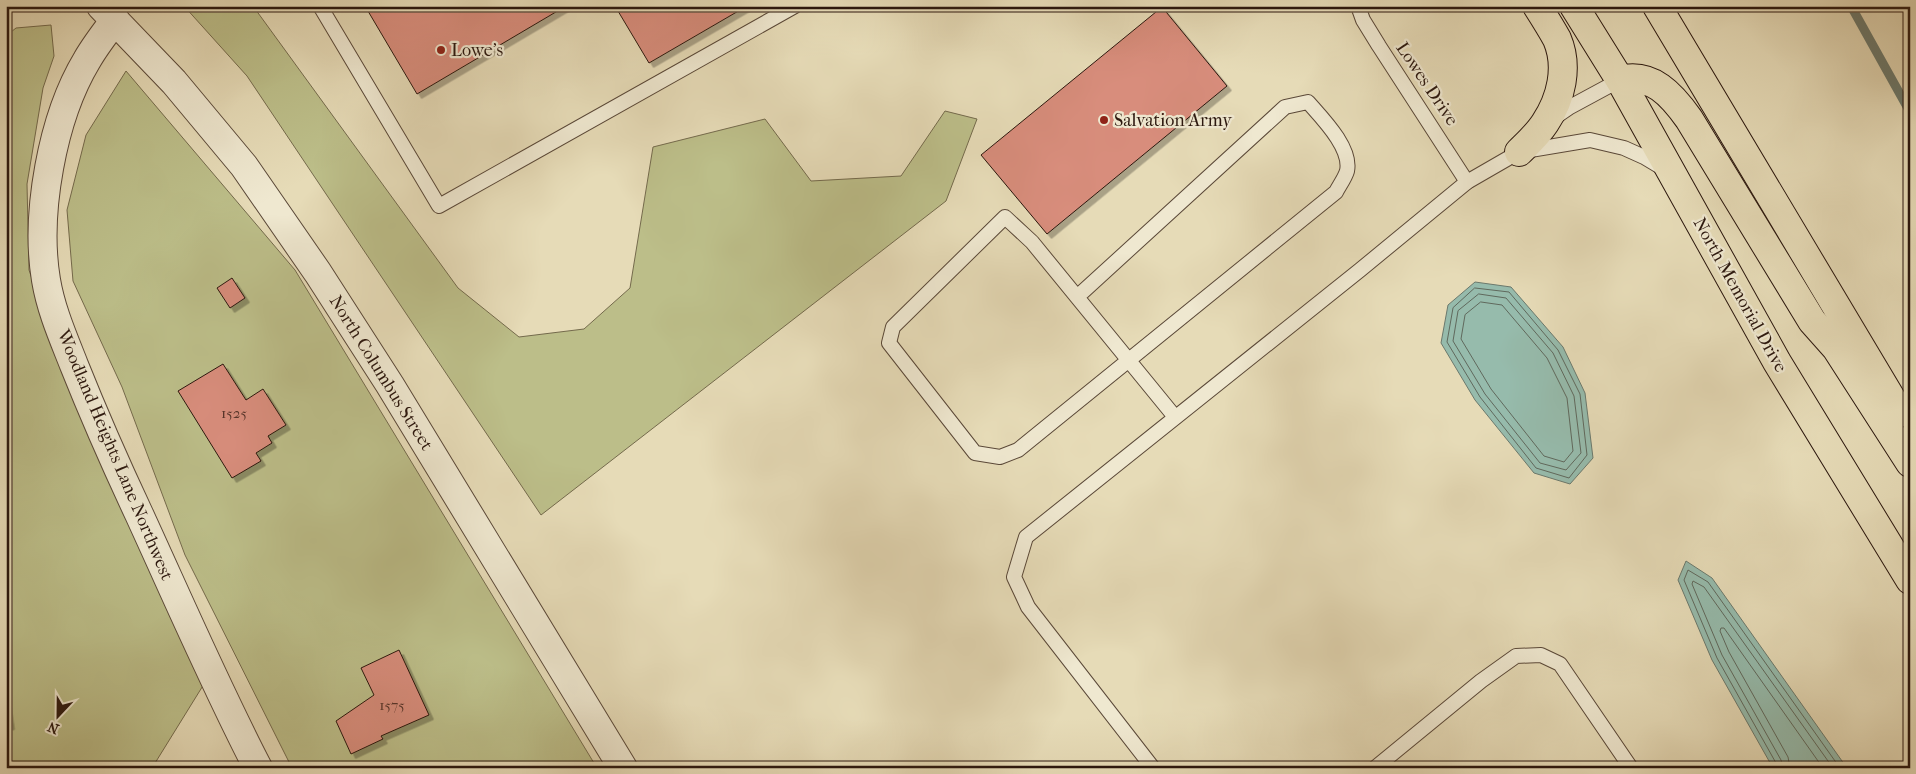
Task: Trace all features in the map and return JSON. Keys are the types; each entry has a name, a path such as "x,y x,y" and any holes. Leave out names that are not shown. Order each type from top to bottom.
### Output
{"main road":[{"path":"1519,152 1545,124 1558,98 1563,81 1562,61 1557,40 1537,6"},
{"name":"North Memorial Drive","path":"1574,6 1620,80 1778,362 1910,580"},
{"path":"1657,6 1910,429"},
{"path":"1620,80 1633,77 1654,83 1674,98 1689,119 1812,322 1841,355 1910,463"}],"street":[{"name":"Woodland Heights Lane Northwest","path":"108,13 68,100 54,143 46,188 43,234 46,279 54,314 90,406 221,696 258,768"},
{"name":"North Columbus Street","path":"108,13 174,82 244,166 318,273 390,386 623,768"}],"lane":[{"path":"320,6 440,206 795,6"},
{"name":"Lowes Drive","path":"1358,6 1363,20 1378,46 1467,182"},
{"path":"1545,124 1570,107 1620,80"},
{"path":"1077,297 1285,107 1308,102 1324,120 1345,150 1347,171 1336,192 1128,360 1018,450 1000,457 975,453 889,344 892,327 1005,217 1032,242 1077,297 1128,360 1174,417"},
{"path":"1153,768 1028,607 1014,577 1026,537 1467,182 1519,152 1590,140 1624,148 1644,157 1672,174"},
{"path":"1374,768 1481,681 1516,656 1541,655 1560,664 1631,768"}],"green space":[{"path":"184,6 253,6 458,288 519,337 584,329 630,288 653,147 765,119 811,181 901,176 945,111 977,119 946,201 541,515 247,76"},
{"path":"51,25 54,56 43,88 27,184 29,270 57,350 204,684 152,768 6,768 6,36 16,28"},
{"path":"126,71 295,270 597,768 292,768 185,555 122,387 73,281 67,210 86,135"}],"water":[{"path":"1475,282 1511,287 1563,347 1585,393 1593,458 1570,484 1534,473 1475,400 1441,343 1448,305"},
{"path":"1686,561 1712,578 1847,768 1773,768 1712,660 1678,580"}],"building":[{"name":"Lowe's","path":"365,6 566,6 417,94"},
{"path":"615,6 747,6 649,63"},
{"name":"Salvation Army","path":"1162,7 1227,86 1047,234 981,155"},
{"path":"232,278 245,298 230,308 217,288"},
{"path":"223,364 246,400 263,389 286,425 268,436 272,443 256,453 261,461 232,478 178,391"},
{"path":"399,650 429,715 381,736 383,739 351,754 336,721 374,695 361,668"},
{"path":"6,699 10,725 6,726"}],"waterway":[{"path":"1851,6 1910,112"}],"place":[{"name":"Lowe's","path":"441,50"},
{"name":"Salvation Army","path":"1104,120"}]}
